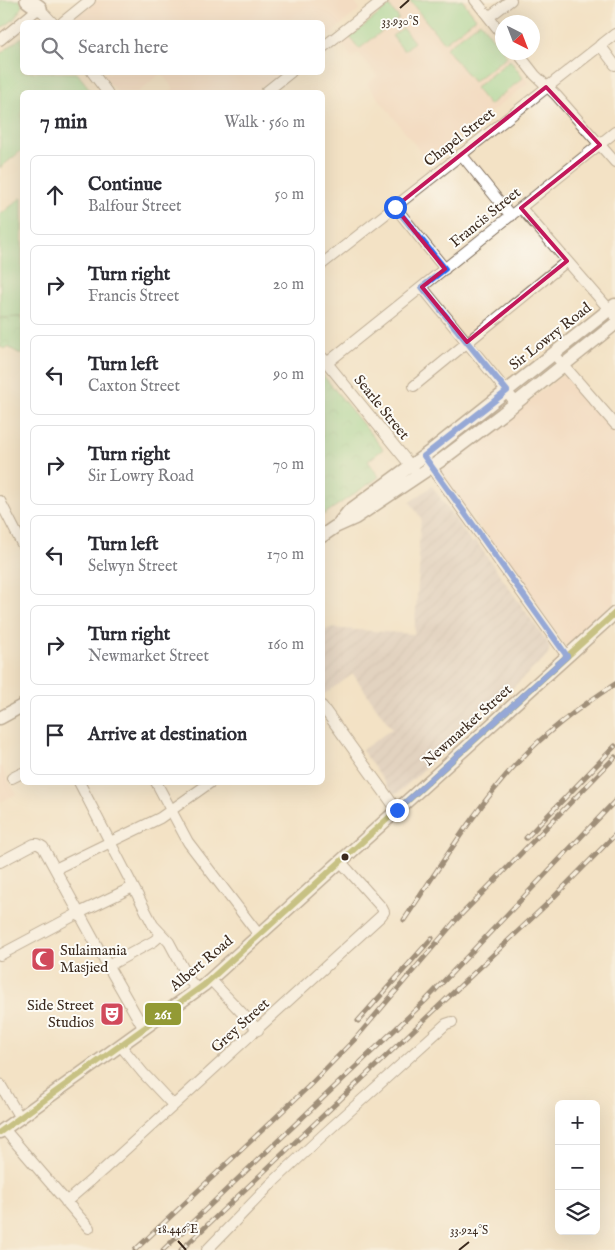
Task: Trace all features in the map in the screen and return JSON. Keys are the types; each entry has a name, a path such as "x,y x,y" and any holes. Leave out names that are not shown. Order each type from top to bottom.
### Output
{"main road":[{"name":"Sir Lowry Road","path":"428,462 507,391 613,310"},
{"name":"Sir Lowry Road","path":"428,462 516,403 615,324"},
{"path":"325,534 335,527 349,511 428,462"},
{"name":"Newmarket Street","path":"341,862 615,613"},
{"path":"0,718 20,707"},
{"name":"Albert Road","path":"2,1131 198,990 341,862"}],"street":[{"path":"65,20 90,0"},
{"path":"325,46 383,0"},
{"path":"475,0 495,25"},
{"path":"489,17 511,0"},
{"path":"0,40 34,3 50,20"},
{"name":"Chapel Street","path":"325,262 615,34"},
{"path":"600,45 615,65"},
{"path":"524,60 615,162"},
{"path":"94,75 106,90"},
{"path":"268,90 287,75"},
{"name":"Francis Street","path":"325,360 445,269 615,132"},
{"path":"461,154 511,216"},
{"path":"395,207 445,269"},
{"path":"521,208 613,310"},
{"path":"414,386 567,261"},
{"path":"422,287 516,403"},
{"path":"554,354 615,424"},
{"name":"Searle Street","path":"325,360 414,471"},
{"path":"428,462 567,656"},
{"path":"0,500 20,540"},
{"path":"325,710 397,810"},
{"path":"12,778 20,774"},
{"path":"80,785 153,925 169,942 190,981 198,990"},
{"path":"157,785 170,811 198,858 259,935"},
{"path":"55,869 170,811 207,785"},
{"path":"0,862 38,844 42,846 144,1028"},
{"name":"Grey Street","path":"66,1202 382,916 384,912 382,908 341,862"},
{"path":"0,955 133,887"},
{"path":"108,966 154,941 161,934"},
{"path":"210,979 258,1030"},
{"path":"207,1250 315,1142 446,1024 452,1022"},
{"path":"120,1046 174,1105"},
{"path":"0,1084 20,1118"},
{"path":"2,1131 88,1228"}],"highlighted area":[{"path":"546,87 600,145 521,208 567,261 467,342 422,287 445,269 395,207"}],"shaded area":[{"path":"96,0 352,0 360,9 325,38 325,20 71,20"},
{"path":"396,0 464,0 495,41 495,60 511,60 529,83 427,160 367,84 377,76 358,53 352,58 341,43"},
{"path":"103,75 159,75 140,90 115,90"},
{"path":"163,75 278,75 258,90 173,90 174,89"},
{"path":"565,375 615,431 615,602 571,642 565,645 444,478 442,472 447,465 561,376"},
{"path":"432,486 472,543 476,541 550,646 548,655 397,794 392,793 362,750 392,729 353,674 325,694 325,630 330,628 414,634 421,518 410,502"},
{"path":"0,765 16,794 0,802"}],"green space":[{"path":"0,0 20,0 22,5 14,19 0,29"},
{"path":"409,0 462,0 476,18 444,43"},
{"path":"389,6 399,18 359,49 350,37"},
{"path":"480,22 495,41 495,60 502,60 473,82 446,48"},
{"path":"403,28 414,42 404,51 392,36"},
{"path":"20,39 20,75 79,75 90,90 20,90 20,152 0,168 0,54"},
{"path":"510,60 523,78 489,105 475,88"},
{"path":"20,199 20,317 0,318 0,215"},
{"path":"20,317 20,354 8,347 4,349 0,346 0,318"},
{"path":"325,378 383,449 368,461 379,477 325,514"}],"railway":[{"path":"404,920 459,837 488,797 520,760 553,729 615,684"},
{"path":"526,838 615,746"},
{"path":"135,1250 308,1087 356,1038 456,920 615,757"},
{"path":"163,1250 425,1001 615,801"},
{"path":"181,1250 549,902 615,835"},
{"path":"358,1021 432,938"}],"transit line":[{"name":"261","path":"0,1132 204,985 615,613"}],"place":[{"name":"Sulaimania Masjied","path":"43,959"},
{"name":"Side Street Studios","path":"112,1014"}],"route":[{"path":"395,207 445,269 422,287 507,391 424,456 567,656 397,810"}]}
